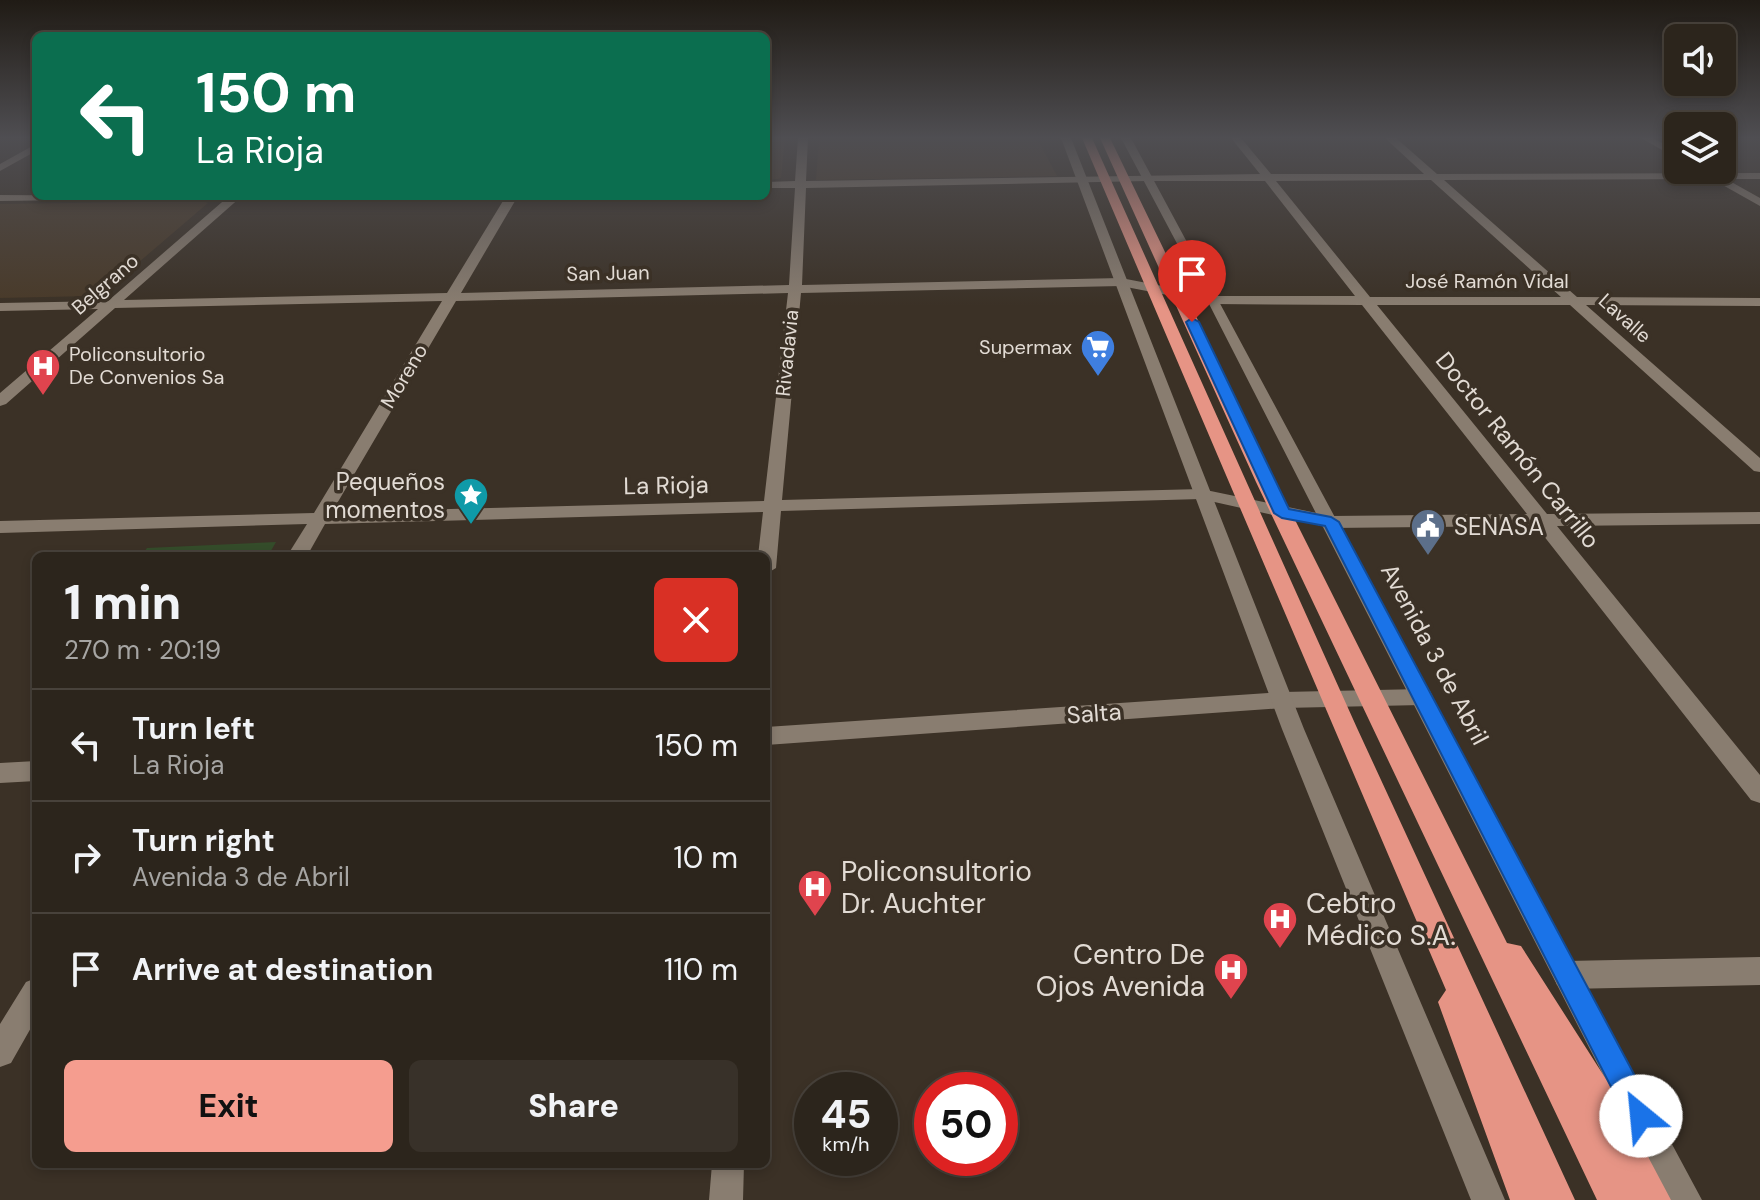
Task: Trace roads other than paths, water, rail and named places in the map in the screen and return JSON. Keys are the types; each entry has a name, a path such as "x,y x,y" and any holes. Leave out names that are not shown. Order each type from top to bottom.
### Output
{"highway":[{"path":"1111,194 1245,505 1557,1200"},
{"path":"1132,194 1282,513 1616,1200"},
{"path":"1445,851 1599,1099 1653,1200"},
{"path":"1401,854 1481,1080 1528,1200"}],"street":[{"name":"Rivadavia","path":"767,552 795,289 799,194"},
{"path":"1088,194 1201,494 1488,1200"},
{"name":"Avenida 3 de Abril","path":"1155,194 1331,522 1685,1200"},
{"name":"Doctor Ramón Carrillo","path":"1281,194 1760,793"},
{"name":"Lavalle","path":"1453,194 1760,467"},
{"path":"0,198 32,198"},
{"name":"Belgrano","path":"0,401 231,200"},
{"name":"Moreno","path":"299,552 510,200"},
{"name":"San Juan","path":"0,307 1121,282 1214,300"},
{"name":"José Ramón Vidal","path":"1214,300 1760,302"},
{"name":"La Rioja","path":"0,527 1201,494 1331,522 1760,518"},
{"name":"Salta","path":"770,736 1283,700 1422,697"},
{"path":"0,773 32,771"},
{"path":"1567,975 1760,971"},
{"path":"0,1052 32,999"},
{"path":"726,1200 728,1168"}],"place":[{"name":"Supermax","path":"1098,378"},
{"name":"Policonsultorio De Convenios Sa","path":"43,397"},
{"name":"Pequeños momentos","path":"471,526"},
{"name":"SENASA","path":"1428,557"},
{"name":"Policonsultorio Dr. Auchter","path":"815,918"},
{"name":"Cebtro Médico S.A.","path":"1280,950"},
{"name":"Centro De Ojos Avenida","path":"1231,1001"}]}
